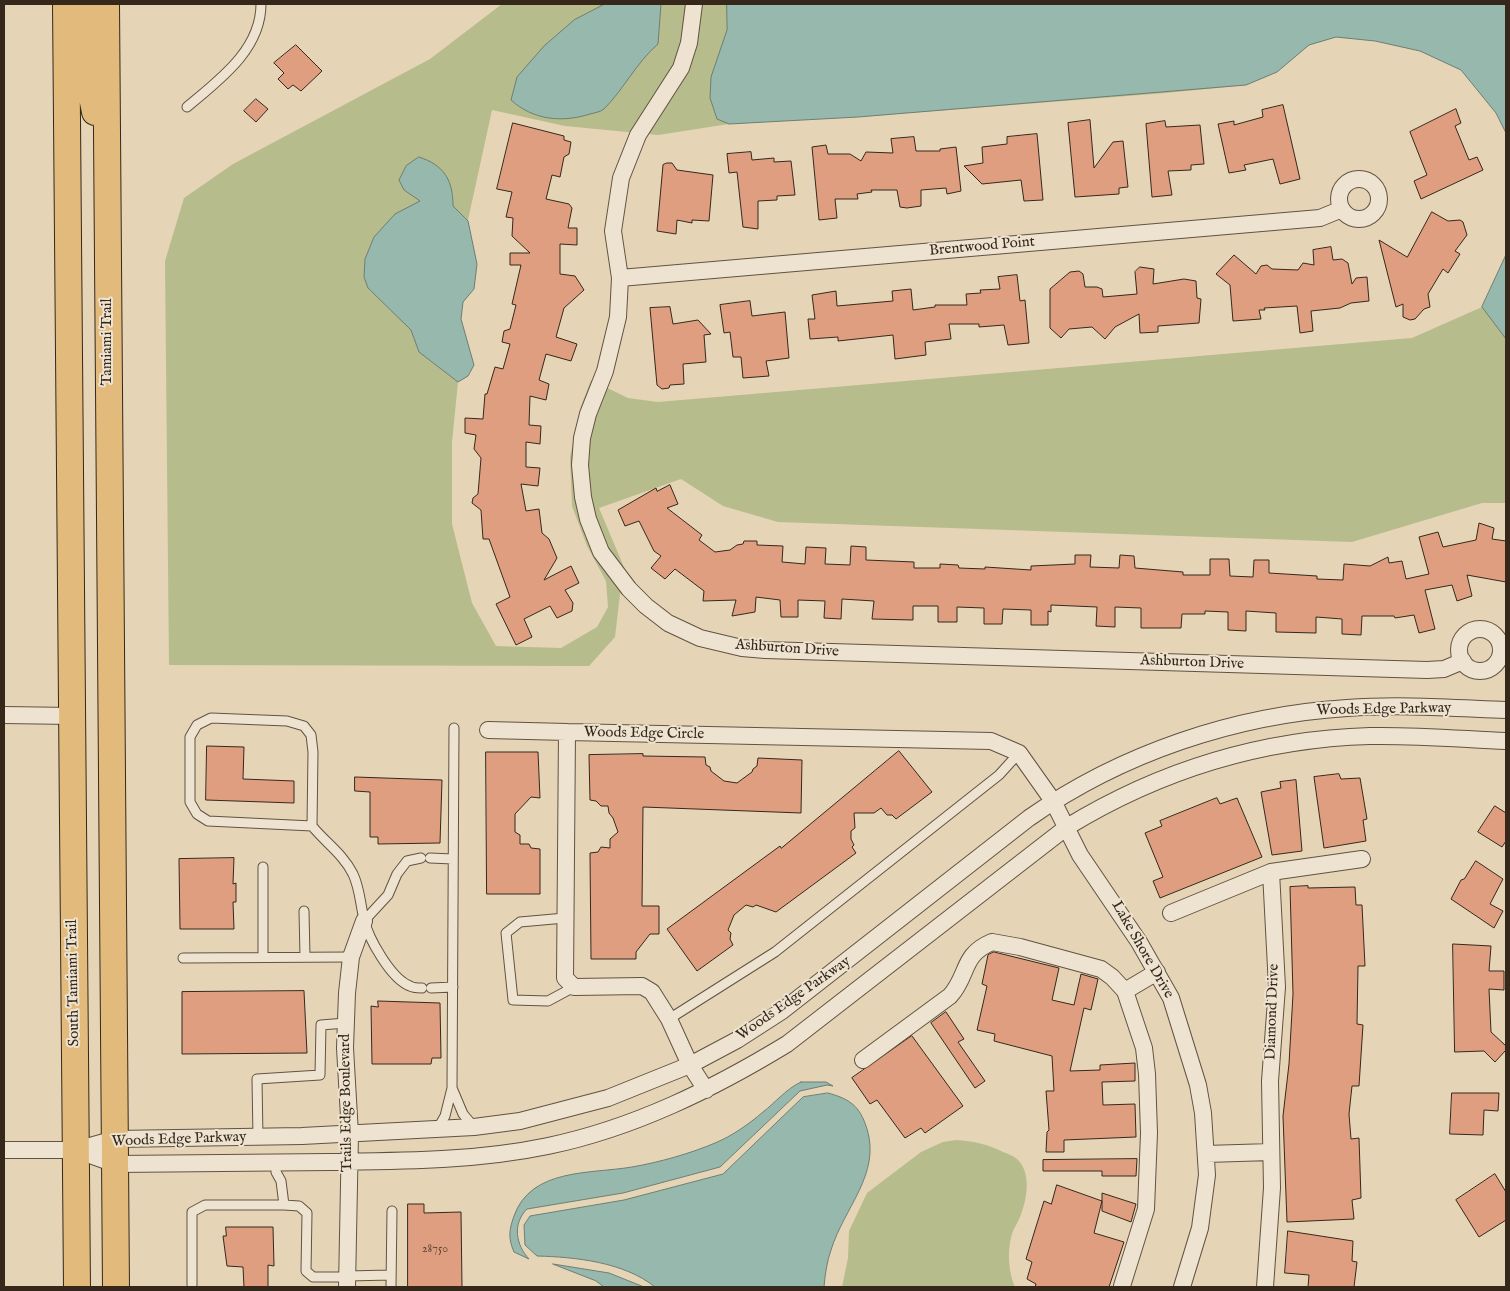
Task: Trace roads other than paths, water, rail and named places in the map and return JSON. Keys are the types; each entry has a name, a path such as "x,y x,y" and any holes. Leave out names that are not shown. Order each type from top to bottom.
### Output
{"main road":[{"name":"South Tamiami Trail","path":"66,4 77,1287"},
{"path":"84,4 86,67 107,172"},
{"name":"Tamiami Trail","path":"106,4 115,1151"},
{"path":"115,1151 116,1287"}],"street":[{"name":"Ashburton Drive","path":"694,4 689,43 681,68 638,135 621,178 613,231 620,278 613,344 605,371 588,414 582,438 580,465 583,497 595,538 613,570 646,606 668,623 681,630 721,644 766,650 1427,670 1444,669 1463,661"},
{"name":"Brentwood Point","path":"620,278 1320,218 1342,209"},
{"name":"Woods Edge Parkway","path":"76,1150 115,1151 258,1138 474,1127 520,1121 608,1098 690,1065 737,1040 782,1011 1011,830 1053,801 1108,772 1165,747 1243,723 1303,712 1401,706 1506,710"},
{"path":"4,715 72,716"},
{"path":"488,730 567,732"},
{"name":"Woods Edge Circle","path":"574,987 565,978 567,732 991,741 1019,754 1053,801 1068,827"},
{"name":"Woods Edge Parkway","path":"76,1150 115,1151 276,1163 444,1160 548,1146 635,1120 706,1090 749,1068 823,1018 1068,827 1116,799 1149,784 1233,755 1273,746 1368,736 1506,741"},
{"name":"Lake Shore Drive","path":"1068,827 1080,856 1110,896 1157,972 1171,998 1190,1051 1202,1104 1207,1175 1202,1219 1194,1255 1182,1287"},
{"path":"1171,913 1272,872 1362,859"},
{"name":"Diamond Drive","path":"1265,1287 1272,1188 1270,1081 1276,986 1272,872"},
{"name":"Trails Edge Boulevard","path":"347,1280 350,1134 345,1048 346,1022 351,957 364,920"},
{"path":"863,1060 950,996 959,986 970,956 992,942 1020,947 1101,969 1112,976 1125,991 1144,1048 1149,1133 1146,1209 1122,1286"},
{"path":"1125,991 1157,972"},
{"path":"574,987 642,986 652,992 669,1018 690,1065 706,1090"},
{"path":"4,1150 76,1150"},
{"path":"1206,1154 1272,1152"}],"lane":[{"path":"187,107 233,68 257,26 261,4"},
{"path":"312,826 311,735 304,726 287,721 211,718 196,725 190,737 190,802 197,814 208,822 312,826 344,856 360,893 364,920 381,958 398,978 410,986 426,988 453,987"},
{"path":"437,1130 445,1116 452,1088 454,728"},
{"path":"669,1018 775,952 999,775 1019,754"},
{"path":"364,920 388,894 397,874 407,860 425,858 453,859"},
{"path":"263,866 263,957"},
{"path":"304,911 305,957"},
{"path":"566,918 520,922 506,933 513,1000 548,1001 574,987"},
{"path":"183,958 351,957"},
{"path":"258,1138 257,1079 320,1075 321,1025 346,1022"},
{"path":"452,1088 463,1114 474,1127"},
{"path":"276,1163 276,1172 281,1181 284,1205"},
{"path":"192,1285 192,1212 205,1205 299,1206 307,1213 306,1271 313,1277 347,1280 391,1275"},
{"path":"391,1287 392,1211"}],"water":[{"path":"605,4 661,4 658,44 643,59 604,109 579,117 558,119 538,116 511,100 517,77 544,46 574,20"},
{"path":"727,4 1506,4 1506,133 1496,113 1461,70 1420,51 1375,41 1336,37 1309,45 1277,72 1246,85 858,117 729,124 717,119 710,98 711,77 727,30"},
{"path":"419,157 435,164 449,181 453,206 468,221 477,264 474,289 463,302 461,319 474,365 468,376 458,382 419,352 411,330 368,288 364,277 365,259 374,237 395,214 420,201 404,190 399,180 406,166"},
{"path":"1506,255 1506,339 1482,307"},
{"path":"801,1082 826,1082 833,1086 827,1085 800,1091 720,1167 623,1193 527,1209 519,1221 518,1234 521,1247 529,1259 514,1252 510,1238 512,1221 522,1200 534,1189 548,1181 564,1176 643,1165 705,1147 740,1129"},
{"path":"828,1093 848,1101 857,1109 867,1129 870,1145 869,1161 865,1176 837,1235 828,1259 824,1287 655,1287 643,1279 614,1266 583,1260 537,1256 525,1245 524,1225 530,1216 624,1200 723,1174 803,1097"},
{"path":"553,1264 609,1273 644,1287 604,1287 596,1281"}]}
